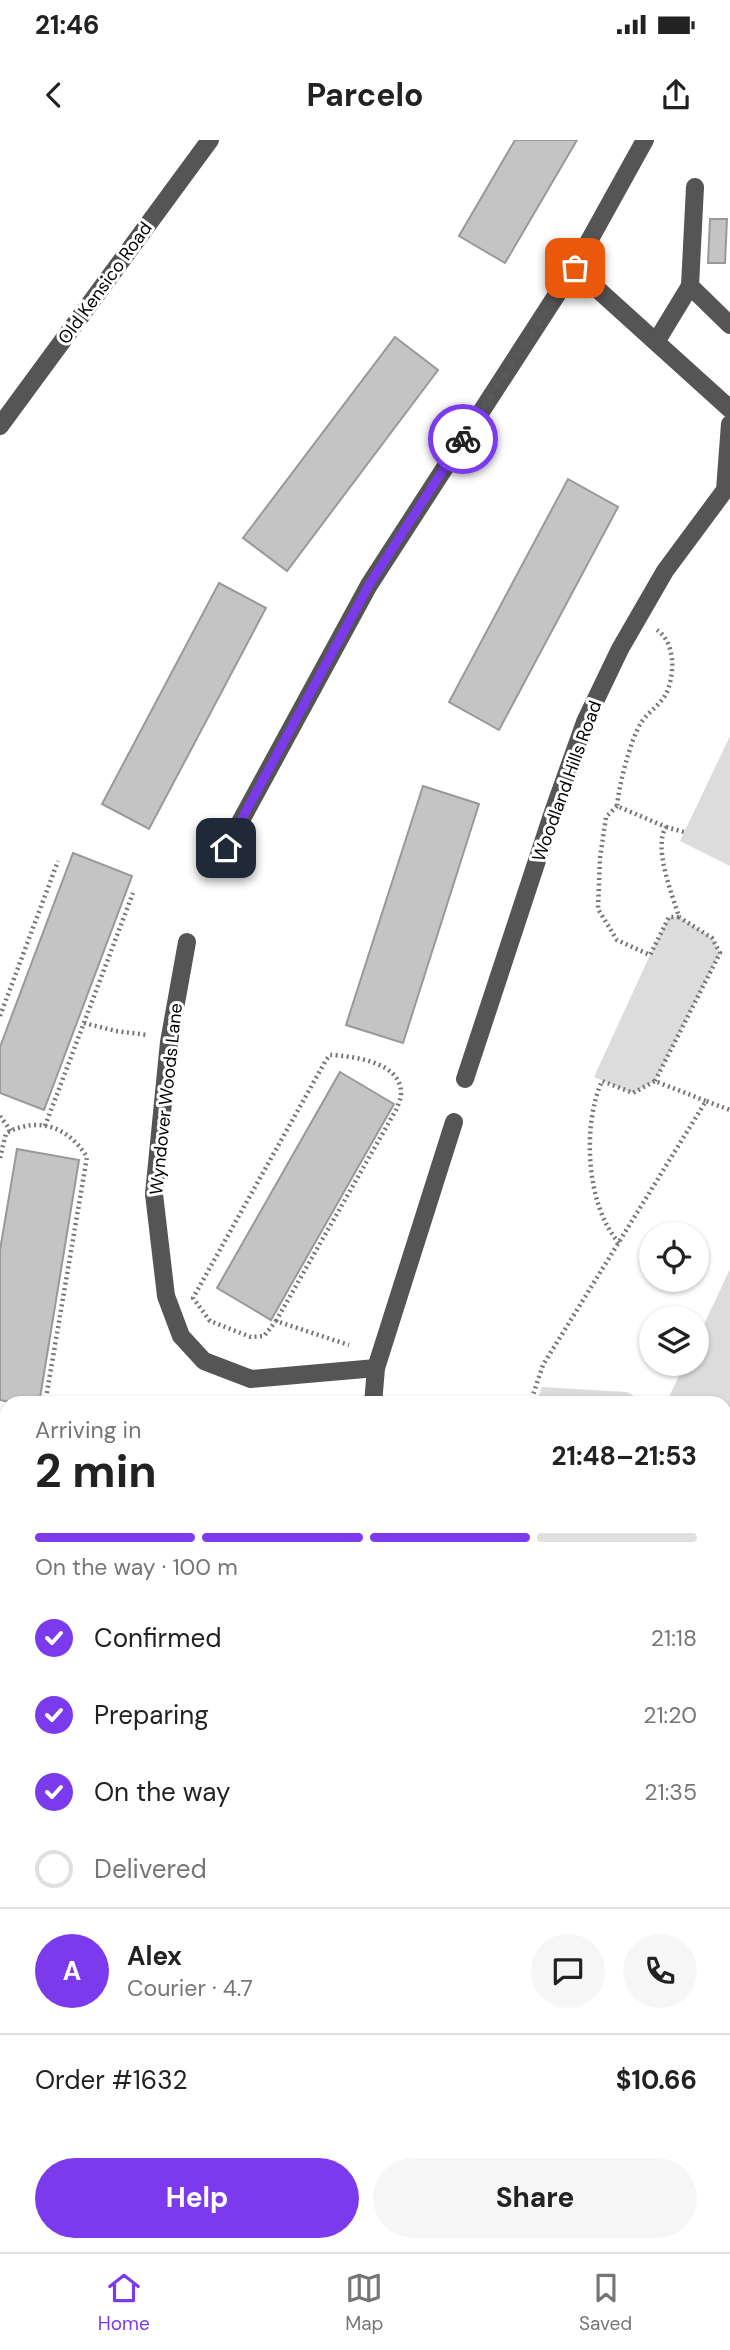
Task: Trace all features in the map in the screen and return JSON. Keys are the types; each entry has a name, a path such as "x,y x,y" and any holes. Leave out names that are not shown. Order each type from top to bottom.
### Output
{"street":[{"name":"Old Kensico Road","path":"0,426 210,140"},
{"path":"226,848 369,585 575,268 645,140"},
{"path":"656,342 690,286 695,187"},
{"path":"575,268 730,409"},
{"path":"690,286 730,326"},
{"name":"Woodland Hills Road","path":"464,1079 585,722 620,649 665,571 725,490 730,424"},
{"name":"Wyndover Woods Lane","path":"187,942 170,1037 154,1194 166,1296 181,1336 204,1361 251,1379 378,1361"},
{"path":"374,1396 378,1361 454,1122"}],"path":[{"path":"619,1243 609,1231 597,1197 588,1143 594,1098 602,1082 633,1093 655,1081 720,953 712,938 679,917 669,918 650,955 617,940 598,909 600,858 606,817 617,806 620,783 640,724 665,695 673,660 664,635 638,617"},
{"path":"617,806 684,832"},
{"path":"666,827 661,835 663,860 679,917"},
{"path":"0,1016 58,861"},
{"path":"45,1126 133,893"},
{"path":"84,1023 116,1031 170,1037"},
{"path":"330,1055 359,1058 394,1075 400,1084 402,1096 276,1321 264,1336 251,1337 211,1321 193,1297 326,1060 330,1055"},
{"path":"655,1081 730,1110"},
{"path":"533,1396 543,1365 706,1101"},
{"path":"0,1116 11,1131"},
{"path":"0,1158 3,1138 11,1131 34,1125 52,1127 66,1133 78,1143 87,1157 46,1396"},
{"path":"276,1321 378,1361"}],"shaded area":[{"path":"730,736 730,866 680,841"},
{"path":"669,917 679,917 712,938 720,953 655,1081 633,1093 594,1077"},
{"path":"730,1269 730,1396 669,1396 679,1376 709,1376 709,1314"},
{"path":"542,1387 627,1392 634,1396 539,1396"}],"building":[{"path":"515,140 577,140 505,263 459,236"},
{"path":"710,219 727,219 725,263 708,263"},
{"path":"395,337 438,370 287,571 243,538"},
{"path":"568,479 618,507 499,730 449,702"},
{"path":"219,583 266,608 149,829 102,804"},
{"path":"423,786 479,804 403,1043 346,1025"},
{"path":"73,853 132,876 44,1110 0,1093 0,1047"},
{"path":"340,1072 394,1104 271,1320 217,1288"},
{"path":"17,1149 79,1160 40,1396 0,1396 0,1250"}],"way so far":[{"path":"463,439 575,268"}],"route":[{"path":"226,848 369,585 463,439"}]}
